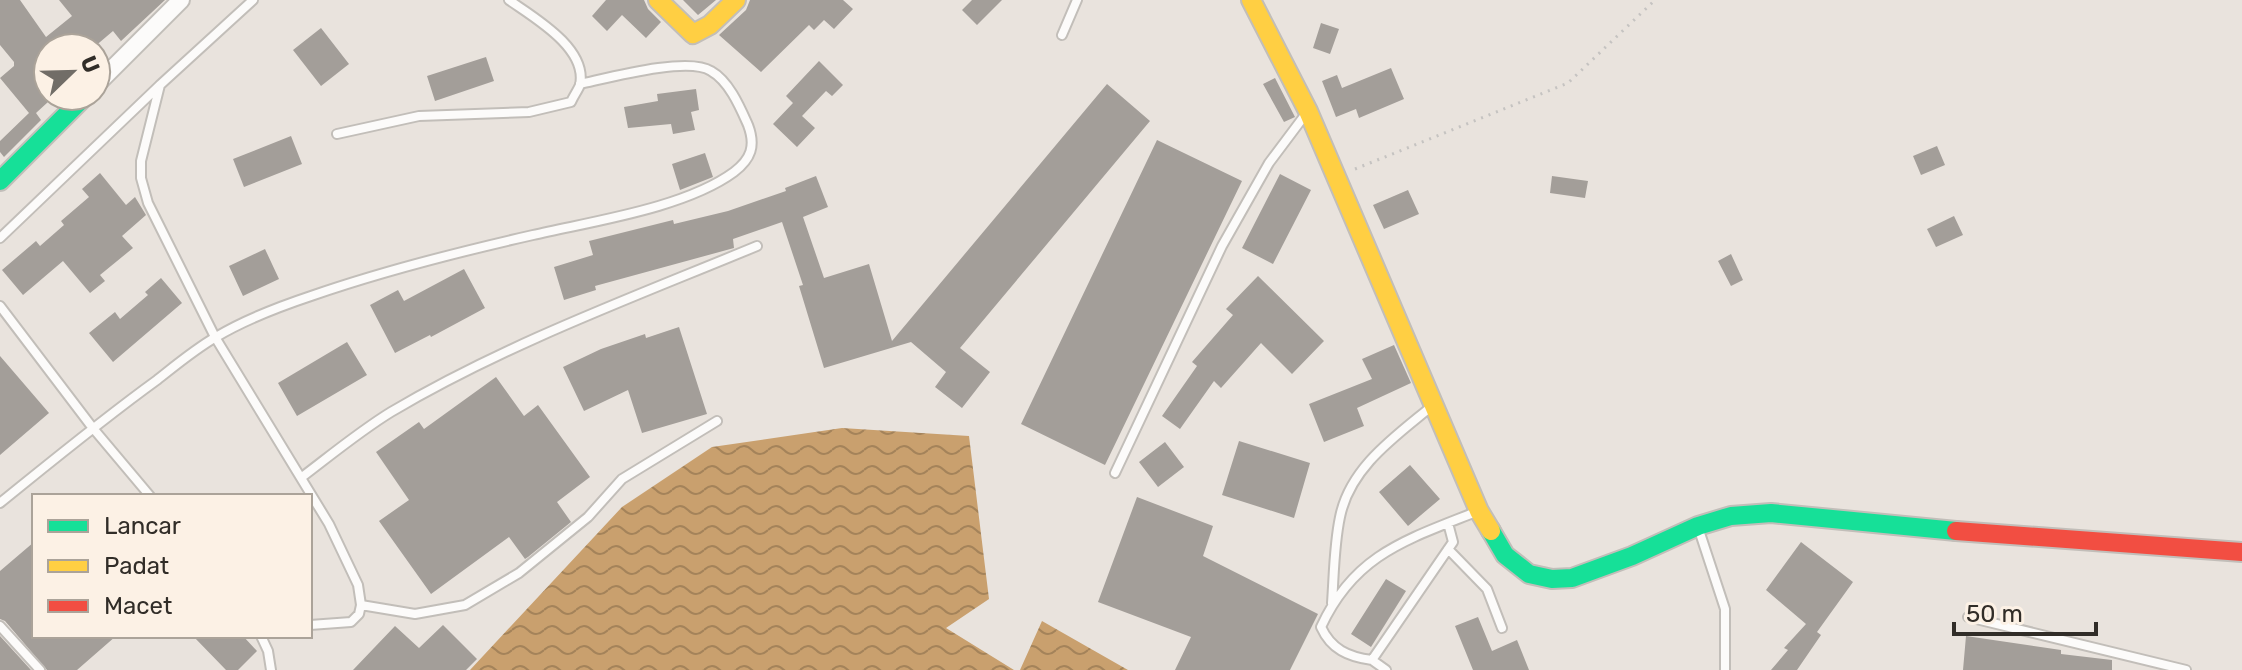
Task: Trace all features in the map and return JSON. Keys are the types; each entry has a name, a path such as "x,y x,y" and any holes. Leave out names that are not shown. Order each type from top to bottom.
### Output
{"street":[{"path":"112,69 181,0"},
{"path":"658,0 693,34 710,25 736,0"},
{"path":"1251,0 1308,111 1479,511 1505,555 1529,574 1552,579 1572,578 1632,556 1698,526 1731,516 1771,513 1887,526 2242,552"},
{"path":"0,181 69,112"}],"lane":[{"path":"0,238 253,0"},
{"path":"337,134 419,116 529,112 571,102 580,84 577,63 565,43 542,22 509,0"},
{"path":"1062,35 1077,0"},
{"path":"0,503 92,427 215,337 263,314 314,295 451,254 593,221 706,189 734,172 752,153 753,143 744,115 730,91 711,70 688,66 658,68 580,84"},
{"path":"160,85 143,149 141,178 148,203 215,337 312,494"},
{"path":"1115,473 1222,246 1269,163 1308,111"},
{"path":"302,477 390,413 486,362 757,246"},
{"path":"0,306 92,427 148,494"},
{"path":"1332,604 1340,516 1350,490 1372,457 1435,404"},
{"path":"361,605 415,614 465,605 519,573 588,517 622,479 717,421"},
{"path":"312,494 358,585 361,605 359,614 351,622 312,625"},
{"path":"1386,670 1372,660 1357,658 1328,642 1321,627 1332,604 1384,551 1479,511"},
{"path":"1372,660 1453,542 1448,523"},
{"path":"1698,526 1725,609 1725,670"},
{"path":"1448,549 1487,589 1502,628"},
{"path":"1968,617 2186,670"},
{"path":"0,626 40,670"},
{"path":"262,638 271,670"}],"path":[{"path":"1337,177 1568,83 1655,0"}],"water":[{"path":"842,428 969,436 989,599 946,628 1014,670 470,670 622,507 712,447"},
{"path":"1042,621 1128,670 1020,670"}],"building":[{"path":"0,0 20,0 42,32 32,32 32,112 37,112 41,120 4,157 0,152 0,141 29,113 0,78 14,66 14,62 0,45"},
{"path":"59,0 165,0 121,41 113,31 52,32 72,16"},
{"path":"606,0 644,0 661,22 646,38 622,15 607,31 592,16"},
{"path":"683,0 716,0 698,15"},
{"path":"750,0 843,0 853,9 834,29 824,20 814,30 809,25 761,72 719,35 746,10"},
{"path":"972,0 1002,0 977,25 962,10"},
{"path":"1321,23 1339,29 1330,54 1313,48"},
{"path":"321,28 349,64 321,86 293,50"},
{"path":"486,57 494,81 435,101 427,76"},
{"path":"819,61 843,85 832,96 826,91 802,116 815,128 797,147 773,124 793,103 786,96"},
{"path":"1391,68 1404,99 1359,118 1356,109 1336,117 1322,81 1337,75 1342,88"},
{"path":"1275,78 1295,117 1284,122 1263,84"},
{"path":"1107,84 1150,121 960,348 990,372 962,408 935,387 946,372 911,342 824,368 799,286 803,285 782,222 733,239 734,248 595,286 596,290 564,300 554,267 593,255 589,241 673,220 674,224 728,211 786,191 785,188 816,176 828,207 803,217 824,278 869,264 892,341"},
{"path":"696,89 699,110 691,112 695,130 673,134 671,124 628,128 624,107 658,101 657,94"},
{"path":"291,136 302,164 244,187 233,159"},
{"path":"1157,140 1242,181 1105,465 1021,424"},
{"path":"1937,146 1945,165 1921,175 1913,156"},
{"path":"705,153 713,177 680,190 672,164"},
{"path":"100,173 126,205 135,197 146,215 122,236 133,248 100,275 105,281 90,293 63,261 23,295 2,270 36,241 40,246 64,225 61,221 89,197 82,189"},
{"path":"1280,174 1311,190 1273,264 1242,248"},
{"path":"1552,176 1588,181 1585,198 1550,193"},
{"path":"1408,190 1419,214 1384,229 1373,205"},
{"path":"1954,216 1963,235 1936,247 1927,229"},
{"path":"265,249 279,279 243,296 229,266"},
{"path":"1731,254 1743,280 1731,286 1718,261"},
{"path":"464,269 485,308 395,353 370,305 398,290 404,301"},
{"path":"1258,276 1324,341 1292,374 1261,343 1221,388 1214,381 1180,429 1162,416 1197,366 1192,362 1233,315 1226,309"},
{"path":"161,278 182,303 113,362 89,333 115,312 120,319 148,295 145,292"},
{"path":"679,327 707,414 642,433 628,390 584,411 563,367 601,349 645,334 646,338"},
{"path":"347,342 367,375 297,416 278,383"},
{"path":"1394,345 1411,383 1357,408 1364,426 1324,442 1309,404 1372,379 1362,359"},
{"path":"0,356 49,413 0,455"},
{"path":"496,377 524,416 538,405 590,477 557,502 571,522 528,557 525,559 509,537 431,594 379,521 409,500 376,452 419,422 424,429"},
{"path":"1239,441 1310,463 1294,518 1222,495"},
{"path":"1165,442 1184,467 1158,487 1139,462"},
{"path":"1410,465 1440,499 1408,526 1379,492"},
{"path":"1137,497 1213,526 1203,556 1318,614 1290,670 1175,670 1191,637 1098,602"},
{"path":"1801,542 1853,582 1817,632 1821,635 1797,670 1771,670 1788,650 1784,648 1806,624 1766,590"},
{"path":"32,544 32,638 114,638 77,670 47,670 0,619 0,571"},
{"path":"1386,579 1406,591 1371,647 1351,634"},
{"path":"1478,617 1492,651 1517,640 1529,670 1473,670 1455,626"},
{"path":"443,625 477,659 466,670 353,670 395,626 419,648"},
{"path":"0,636 31,670 0,670"},
{"path":"1966,636 2112,660 2112,670 1963,670"},
{"path":"195,638 245,638 257,651 238,670 226,670"}],"traffic: fast":[{"path":"0,181 69,112"},
{"path":"1491,531 1505,555 1529,574 1552,579 1572,578 1632,556 1698,526 1731,516 1771,513 1956,531"}],"traffic: slow":[{"path":"658,0 693,34 710,25 736,0"},
{"path":"1251,0 1308,111 1479,511 1491,531"}],"traffic: jam":[{"path":"1956,531 2242,552"}]}
